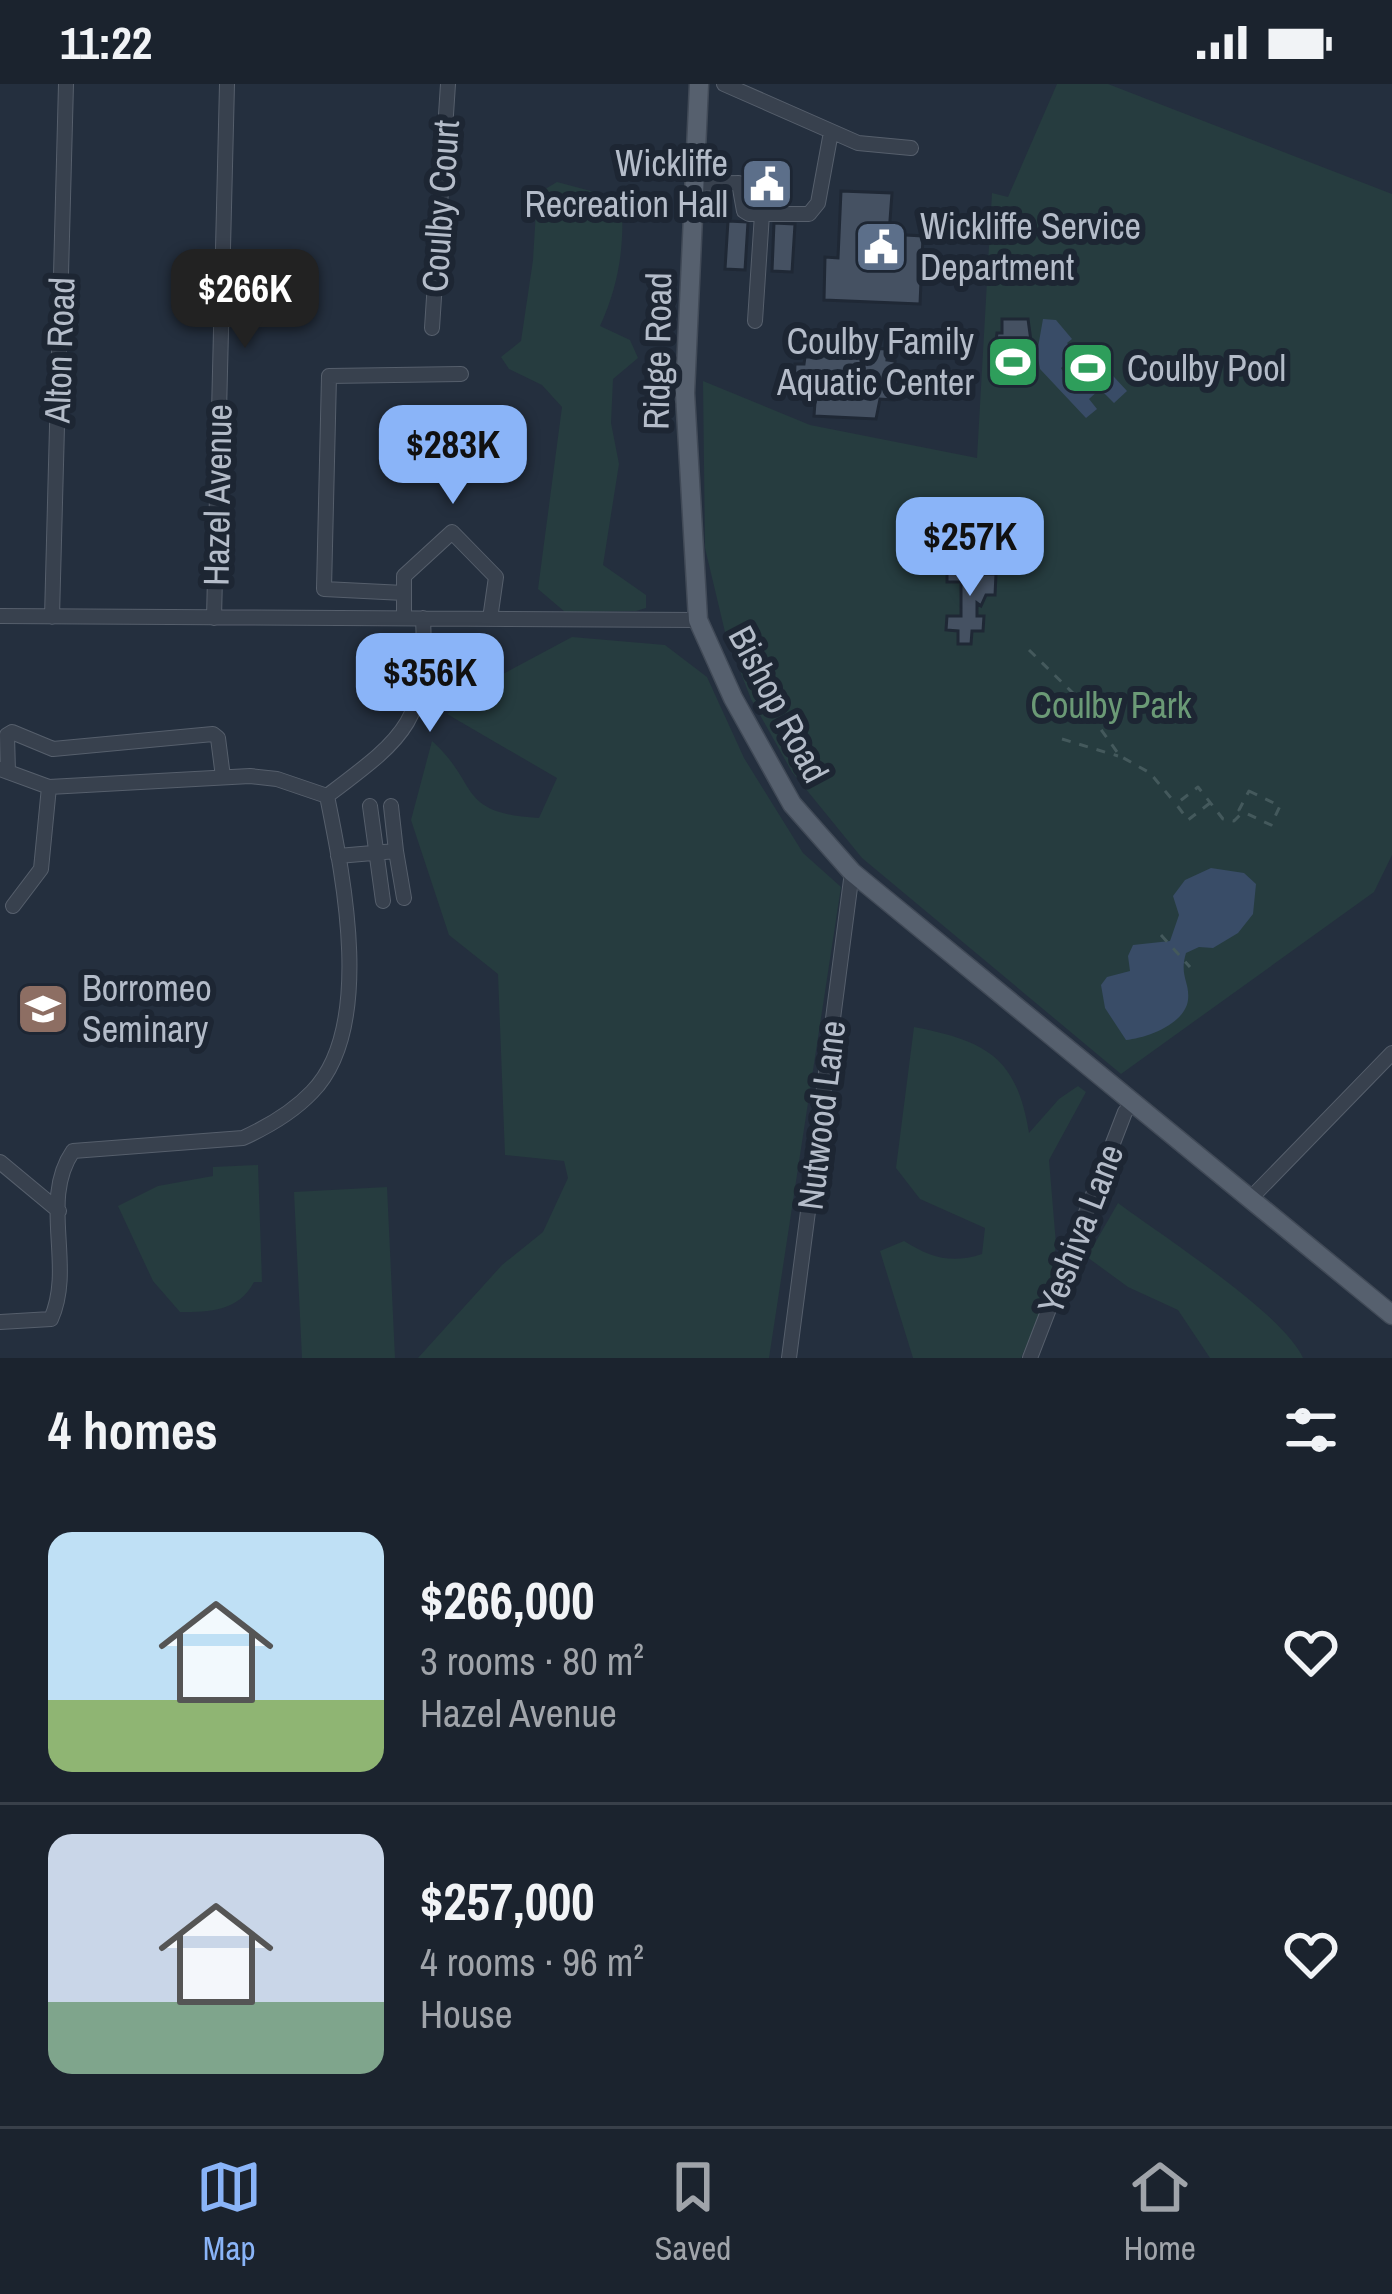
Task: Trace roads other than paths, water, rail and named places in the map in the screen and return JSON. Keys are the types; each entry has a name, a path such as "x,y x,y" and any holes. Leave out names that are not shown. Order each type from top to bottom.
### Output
{"main road":[{"name":"Ridge Road","path":"698,620 685,393 699,84"},
{"name":"Bishop Road","path":"698,620 733,698 792,804 852,872 1392,1315"}],"street":[{"name":"Alton Road","path":"52,617 66,84"},
{"name":"Hazel Avenue","path":"214,618 227,84"},
{"name":"Coulby Court","path":"432,328 448,84"},
{"path":"724,84 858,143 911,148"},
{"path":"695,184 739,184 744,211 812,212 831,132"},
{"path":"755,321 762,214"},
{"path":"322,618 329,376 460,374"},
{"path":"404,618 404,576 452,532 496,577 490,619"},
{"path":"323,589 404,593"},
{"name":"Bishop Road","path":"0,616 698,620"},
{"path":"327,796 398,740 418,706 425,666 423,619"},
{"path":"223,777 213,734 53,749 12,732 7,735 4,770 49,787 277,778 327,796"},
{"path":"13,905 41,869 49,787"},
{"path":"0,1322 51,1319 62,1295 61,1169 73,1151 243,1138 268,1126 314,1091 331,1064 349,1010 338,856 327,796"},
{"path":"370,806 383,901"},
{"path":"391,806 404,898"},
{"path":"338,856 396,850"},
{"name":"Nutwood Lane","path":"789,1358 852,872"},
{"path":"1250,1199 1392,1053"},
{"name":"Yeshiva Lane","path":"1030,1358 1125,1112 1133,1102"},
{"path":"0,1162 58,1211"}],"water":[{"name":"Coulby Pool","path":"1043,319 1056,320 1072,339 1067,343 1077,354 1061,368 1064,373 1090,351 1127,391 1114,403 1100,389 1089,399 1097,409 1086,418 1040,369 1037,353"},
{"path":"1211,868 1244,873 1256,884 1253,914 1238,933 1213,948 1186,953 1188,1000 1173,1023 1126,1040 1105,1008 1101,985 1107,977 1130,971 1128,956 1133,945 1170,941 1179,915 1173,896 1185,880"}],"place":[{"name":"Wickliffe Recreation Hall","path":"767,184"},
{"name":"Wickliffe Service Department","path":"881,247"},
{"name":"Coulby Family Aquatic Center","path":"1013,362"},
{"name":"Coulby Pool","path":"1088,368"},
{"name":"Borromeo Seminary","path":"43,1009"}],"park label":[{"name":"Coulby Park","path":"1111,705"}]}
